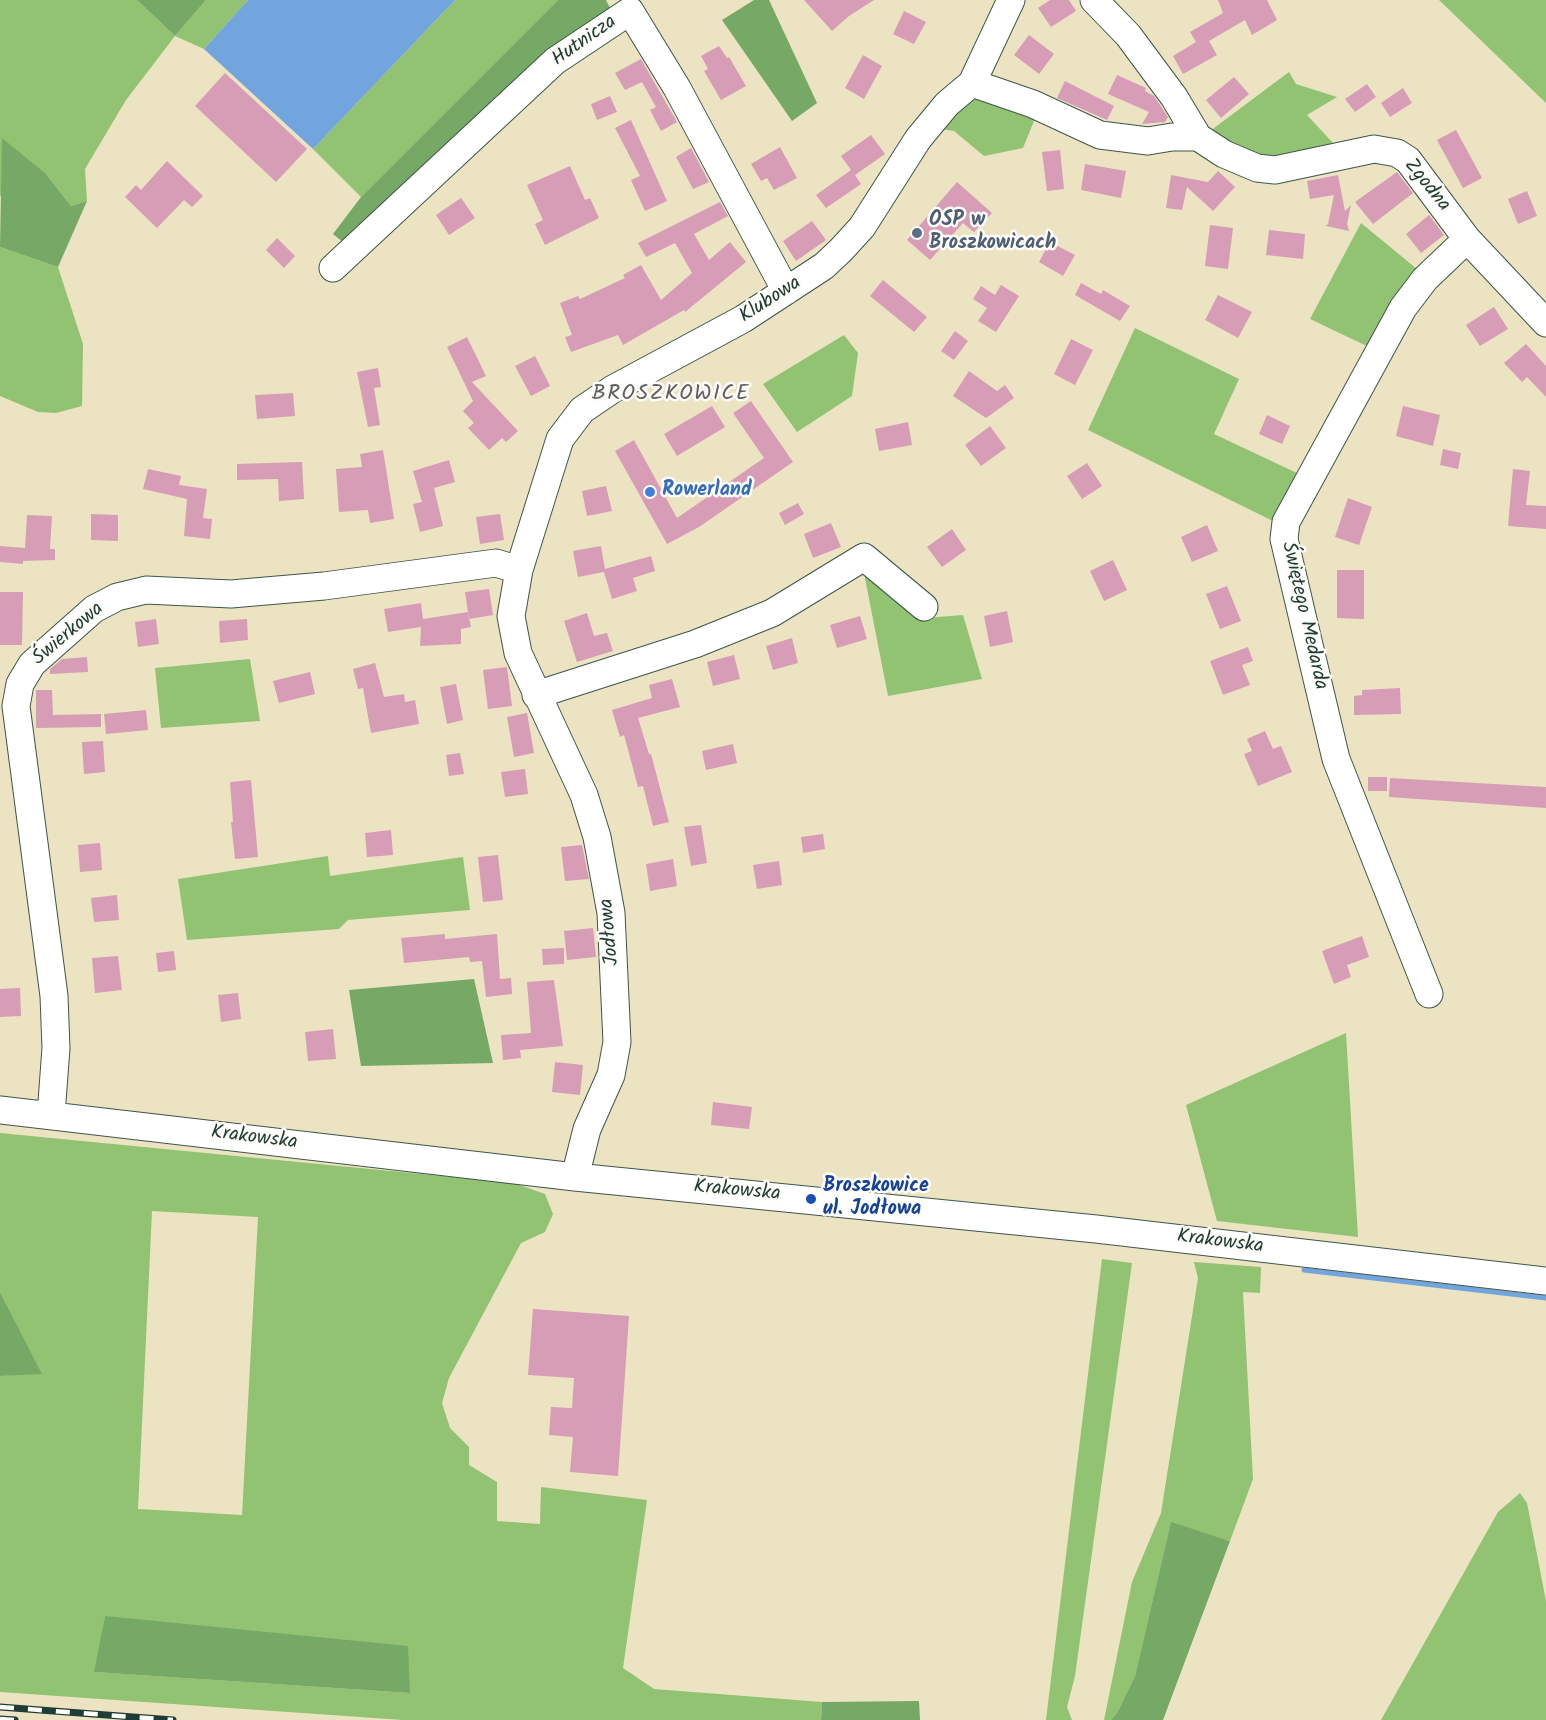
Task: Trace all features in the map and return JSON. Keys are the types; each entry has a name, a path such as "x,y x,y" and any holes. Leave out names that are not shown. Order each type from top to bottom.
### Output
{"street":[{"name":"Klubowa","path":"519,570 560,439 582,410 613,388 723,330 824,266 862,227 918,139 947,104 972,83 1011,0"},
{"name":"Zgodna","path":"1094,0 1128,35 1174,98 1198,137 1224,154 1257,168 1275,170 1374,149 1397,153 1408,160 1467,239 1546,323"},
{"name":"Hutnicza","path":"333,268 555,61 630,12 677,88 786,291"},
{"path":"972,83 1033,104 1100,135 1148,141 1172,136 1198,137"},
{"name":"Świętego Medarda","path":"1430,994 1336,759 1284,539 1286,522 1403,308 1425,279 1467,239"},
{"path":"536,695 695,644 772,614 864,557 924,607"},
{"name":"Świerkowa","path":"51,1115 56,1048 54,996 16,705 20,684 32,664 94,609 117,597 146,590 231,594 324,586 496,563 519,570"},
{"name":"Jodłowa","path":"519,570 511,616 518,653 584,795 597,837 611,913 617,1042 611,1075 587,1129 575,1177"},
{"name":"Krakowska","path":"0,1110 575,1177 1096,1229 1546,1281"}],"green space":[{"path":"0,0 137,0 175,36 126,100 85,169 87,201 71,206 46,174 2,192 0,197"},
{"path":"137,0 206,0 175,36"},
{"path":"206,0 248,0 204,49 175,36"},
{"path":"455,0 558,0 361,197 313,149"},
{"path":"558,0 606,0 610,8 344,243 333,234 361,197"},
{"path":"754,0 769,0 817,103 792,121 722,20"},
{"path":"1439,0 1546,0 1546,103"},
{"path":"1289,72 1296,84 1337,97 1307,115 1333,143 1297,159 1268,165 1206,134"},
{"path":"970,96 1038,111 1023,148 984,156 954,131 940,129"},
{"path":"2,138 46,174 71,206 87,201 58,267 0,247"},
{"path":"1361,223 1417,269 1373,349 1310,319"},
{"path":"0,247 58,267 83,344 82,406 56,413 38,412 0,396"},
{"path":"1135,328 1239,379 1214,434 1299,474 1275,522 1088,430"},
{"path":"844,335 858,353 852,396 797,432 763,384"},
{"path":"863,568 925,618 963,615 982,679 888,696"},
{"path":"250,659 260,721 161,728 155,668"},
{"path":"328,856 330,876 463,857 470,910 348,920 339,929 187,940 178,879"},
{"path":"474,979 493,1063 361,1066 349,990"},
{"path":"1346,1033 1358,1237 1217,1221 1186,1105"},
{"path":"0,1133 514,1183 545,1194 553,1214 545,1232 521,1243 449,1378 442,1403 450,1428 469,1447 469,1465 497,1482 497,1521 540,1524 541,1487 647,1500 623,1668 654,1689 822,1702 821,1720 403,1720 0,1692 0,1376 41,1373 0,1292","holes":["152,1211 258,1217 242,1515 138,1509","105,1617 410,1693 95,1672"]},
{"path":"1102,1259 1132,1263 1075,1676 1067,1707 1072,1720 1046,1720"},
{"path":"1194,1262 1261,1267 1260,1293 1243,1292 1253,1479 1230,1541 1171,1523 1135,1676 1117,1713 1111,1720 1104,1720 1132,1582 1161,1513 1198,1278"},
{"path":"0,1292 42,1374 0,1376"},
{"path":"1520,1493 1527,1503 1546,1601 1546,1720 1381,1720 1498,1512"},
{"path":"1171,1522 1230,1541 1163,1720 1111,1720 1117,1713 1135,1676"},
{"path":"105,1616 408,1646 410,1693 94,1672"},
{"path":"919,1701 920,1720 821,1720 822,1702"}],"water":[{"path":"248,0 455,0 313,149 204,49"}],"building":[{"path":"804,0 874,0 849,16 832,31"},
{"path":"1050,0 1069,0 1076,11 1051,27 1038,8"},
{"path":"1218,0 1267,0 1277,20 1252,35 1245,20 1209,41 1217,55 1183,74 1173,56 1196,42 1190,32 1223,13"},
{"path":"904,11 926,22 914,44 893,34"},
{"path":"1029,35 1054,54 1039,74 1014,55"},
{"path":"719,46 727,58 729,57 746,86 721,100 704,71 708,69 701,56"},
{"path":"863,55 882,66 864,99 845,88"},
{"path":"641,59 677,122 661,131 650,110 656,107 642,82 625,90 615,73"},
{"path":"225,73 307,149 276,182 195,106"},
{"path":"1117,75 1146,88 1145,91 1154,96 1168,117 1165,122 1142,124 1149,112 1108,94"},
{"path":"1234,77 1249,94 1221,118 1206,100"},
{"path":"1065,81 1114,106 1107,120 1057,98"},
{"path":"1367,84 1376,97 1355,112 1345,99"},
{"path":"1403,88 1412,103 1390,117 1381,103"},
{"path":"610,96 617,112 597,120 591,104"},
{"path":"631,120 667,201 645,211 631,180 640,176 615,128"},
{"path":"1456,130 1482,178 1463,188 1437,140"},
{"path":"871,135 885,154 855,175 861,184 826,208 816,195 851,170 841,156"},
{"path":"780,147 797,178 774,190 767,178 761,181 751,164"},
{"path":"691,148 709,182 693,189 676,157"},
{"path":"1060,150 1064,189 1047,191 1042,152"},
{"path":"167,161 203,196 192,207 184,200 157,228 125,197 136,185 141,190"},
{"path":"1085,164 1126,171 1121,198 1081,190"},
{"path":"570,166 585,200 590,198 599,218 545,245 535,224 543,220 527,185"},
{"path":"1218,171 1235,187 1213,211 1187,187 1182,210 1166,208 1171,175 1208,182"},
{"path":"1397,172 1413,193 1373,224 1355,202"},
{"path":"1338,175 1345,211 1351,205 1347,224 1349,231 1326,226 1334,195 1310,199 1307,181"},
{"path":"957,182 992,213 974,232 963,223 930,260 907,240"},
{"path":"1527,191 1537,216 1518,224 1508,199"},
{"path":"461,198 475,218 449,235 436,215"},
{"path":"720,202 728,216 694,234 709,260 730,242 746,262 685,312 684,310 623,345 618,335 571,352 565,337 572,335 560,303 578,296 580,299 625,278 623,275 641,265 661,300 692,273 675,243 646,257 638,243"},
{"path":"1429,215 1444,235 1421,253 1406,234"},
{"path":"812,221 826,240 796,261 783,241"},
{"path":"1210,225 1233,228 1228,269 1205,266"},
{"path":"1269,230 1305,234 1303,259 1266,255"},
{"path":"277,238 295,256 284,268 266,250"},
{"path":"1050,242 1075,255 1063,276 1039,262"},
{"path":"883,280 927,317 914,332 870,296"},
{"path":"1081,283 1101,294 1103,290 1130,306 1120,321 1075,295"},
{"path":"1001,285 1019,296 996,332 978,321 987,308 973,299 981,286 995,295"},
{"path":"1218,295 1252,312 1238,338 1205,320"},
{"path":"1494,307 1508,329 1480,346 1466,325"},
{"path":"955,331 968,341 954,360 941,351"},
{"path":"467,337 486,376 472,382 518,431 506,442 502,438 489,450 468,428 474,423 463,411 473,401 447,347"},
{"path":"1071,339 1093,350 1075,385 1054,374"},
{"path":"1526,344 1546,366 1546,397 1527,377 1522,382 1504,363"},
{"path":"535,356 550,386 531,396 515,366"},
{"path":"378,368 381,387 374,388 380,425 368,427 357,372"},
{"path":"969,371 997,391 1005,385 1014,398 986,418 953,396"},
{"path":"293,393 295,416 257,419 255,395"},
{"path":"751,401 793,462 699,527 667,544 615,451 634,440 677,518 764,458 733,413"},
{"path":"712,406 725,427 677,456 664,434"},
{"path":"1403,406 1440,415 1433,446 1396,436"},
{"path":"1267,415 1290,426 1282,444 1259,434"},
{"path":"908,422 912,445 879,451 875,429"},
{"path":"990,426 1006,448 981,466 965,445"},
{"path":"1443,449 1461,453 1458,469 1440,465"},
{"path":"383,450 394,519 370,523 368,510 339,512 336,469 362,467 360,454"},
{"path":"449,460 455,482 434,488 443,526 420,532 413,504 422,502 413,471"},
{"path":"302,462 304,499 279,501 278,479 237,480 237,464"},
{"path":"1087,463 1102,486 1082,499 1067,476"},
{"path":"148,469 181,476 179,485 207,489 203,518 212,519 210,539 184,536 187,499 143,489"},
{"path":"1513,469 1530,471 1526,505 1546,506 1546,529 1508,526"},
{"path":"606,486 612,511 587,516 582,491"},
{"path":"1348,498 1372,507 1359,545 1335,537"},
{"path":"798,503 804,514 785,525 779,513"},
{"path":"91,514 118,515 118,541 91,540"},
{"path":"500,514 504,540 480,544 476,517"},
{"path":"27,515 52,516 50,549 55,549 55,560 23,561 23,564 0,562 0,546 25,548"},
{"path":"831,523 841,547 813,558 804,534"},
{"path":"1207,525 1218,551 1192,562 1181,537"},
{"path":"952,529 966,550 942,567 927,547"},
{"path":"601,546 605,569 651,556 655,571 633,578 637,591 612,599 604,572 578,577 573,551"},
{"path":"1113,560 1127,590 1104,601 1090,571"},
{"path":"1337,570 1364,570 1364,619 1337,618"},
{"path":"1227,586 1241,621 1220,629 1206,594"},
{"path":"489,589 493,615 469,619 465,592"},
{"path":"0,592 23,592 22,645 0,645"},
{"path":"421,603 423,619 468,612 471,627 461,629 461,644 420,646 421,627 388,632 384,609"},
{"path":"1007,611 1013,642 990,647 984,616"},
{"path":"587,613 594,636 607,633 613,651 577,662 564,621"},
{"path":"860,616 867,639 837,648 830,625"},
{"path":"156,619 159,644 138,647 135,622"},
{"path":"247,619 248,640 220,643 219,621"},
{"path":"792,638 798,663 773,670 766,646"},
{"path":"1248,647 1253,661 1242,665 1250,685 1223,695 1210,661"},
{"path":"734,655 740,679 713,686 707,662"},
{"path":"87,657 88,672 50,674 50,669 62,659"},
{"path":"375,663 384,697 404,694 405,702 415,700 419,724 371,733 363,688 358,689 353,669"},
{"path":"507,667 512,706 488,709 483,670"},
{"path":"310,672 315,694 279,703 273,681"},
{"path":"672,679 680,707 638,718 649,754 651,754 669,822 653,826 643,786 638,787 624,735 620,737 612,710 652,698 649,685"},
{"path":"456,684 463,720 447,724 440,687"},
{"path":"1400,688 1401,714 1354,715 1354,696 1362,695 1362,690"},
{"path":"36,690 52,690 53,715 101,714 101,727 36,728"},
{"path":"146,710 148,730 106,734 104,714"},
{"path":"527,713 534,753 514,757 507,717"},
{"path":"1265,731 1273,749 1281,746 1292,772 1258,786 1244,754 1252,751 1247,739"},
{"path":"103,741 105,772 84,774 82,742"},
{"path":"733,744 737,763 706,770 702,751"},
{"path":"460,753 464,774 449,776 446,755"},
{"path":"525,769 528,794 505,797 501,772"},
{"path":"1368,777 1387,777 1387,791 1368,791"},
{"path":"1390,778 1546,787 1546,808 1389,797"},
{"path":"251,780 258,857 235,859 230,782"},
{"path":"701,825 707,863 691,866 684,827"},
{"path":"391,830 393,855 367,857 365,833"},
{"path":"823,834 825,849 803,853 801,837"},
{"path":"100,843 102,870 80,872 78,845"},
{"path":"582,845 589,879 565,881 561,847"},
{"path":"498,855 503,900 483,902 478,857"},
{"path":"673,859 677,886 650,891 646,864"},
{"path":"779,861 782,885 757,889 753,865"},
{"path":"117,895 119,920 94,922 91,898"},
{"path":"593,928 596,957 567,960 564,931"},
{"path":"445,934 445,939 497,934 500,979 511,978 512,994 486,997 482,961 470,962 469,957 404,963 401,938"},
{"path":"1362,936 1369,957 1347,965 1351,977 1334,984 1322,951"},
{"path":"564,948 564,964 543,965 542,949"},
{"path":"174,951 176,970 158,972 156,953"},
{"path":"118,956 122,990 95,993 92,958"},
{"path":"554,980 563,1046 520,1050 521,1058 503,1060 501,1035 531,1033 527,982"},
{"path":"20,988 21,1016 0,1017 0,989"},
{"path":"238,993 241,1019 221,1022 218,995"},
{"path":"333,1029 336,1059 308,1061 305,1032"},
{"path":"555,1062 583,1065 580,1095 552,1092"},
{"path":"713,1102 752,1107 749,1129 711,1125"},
{"path":"533,1309 629,1316 618,1476 570,1472 573,1437 549,1435 551,1407 572,1408 574,1378 528,1375"}],"waterway":[{"path":"1304,1270 1546,1298"}],"railway":[{"path":"0,1707 173,1720"},
{"path":"0,1719 15,1720"}],"place":[{"name":"OSP w Broszkowicach","path":"917,233"},
{"name":"Rowerland","path":"650,492"},
{"name":"Broszkowice ul. Jodłowa","path":"811,1199"}],"district":[{"name":"BROSZKOWICE","path":"671,395"}]}
